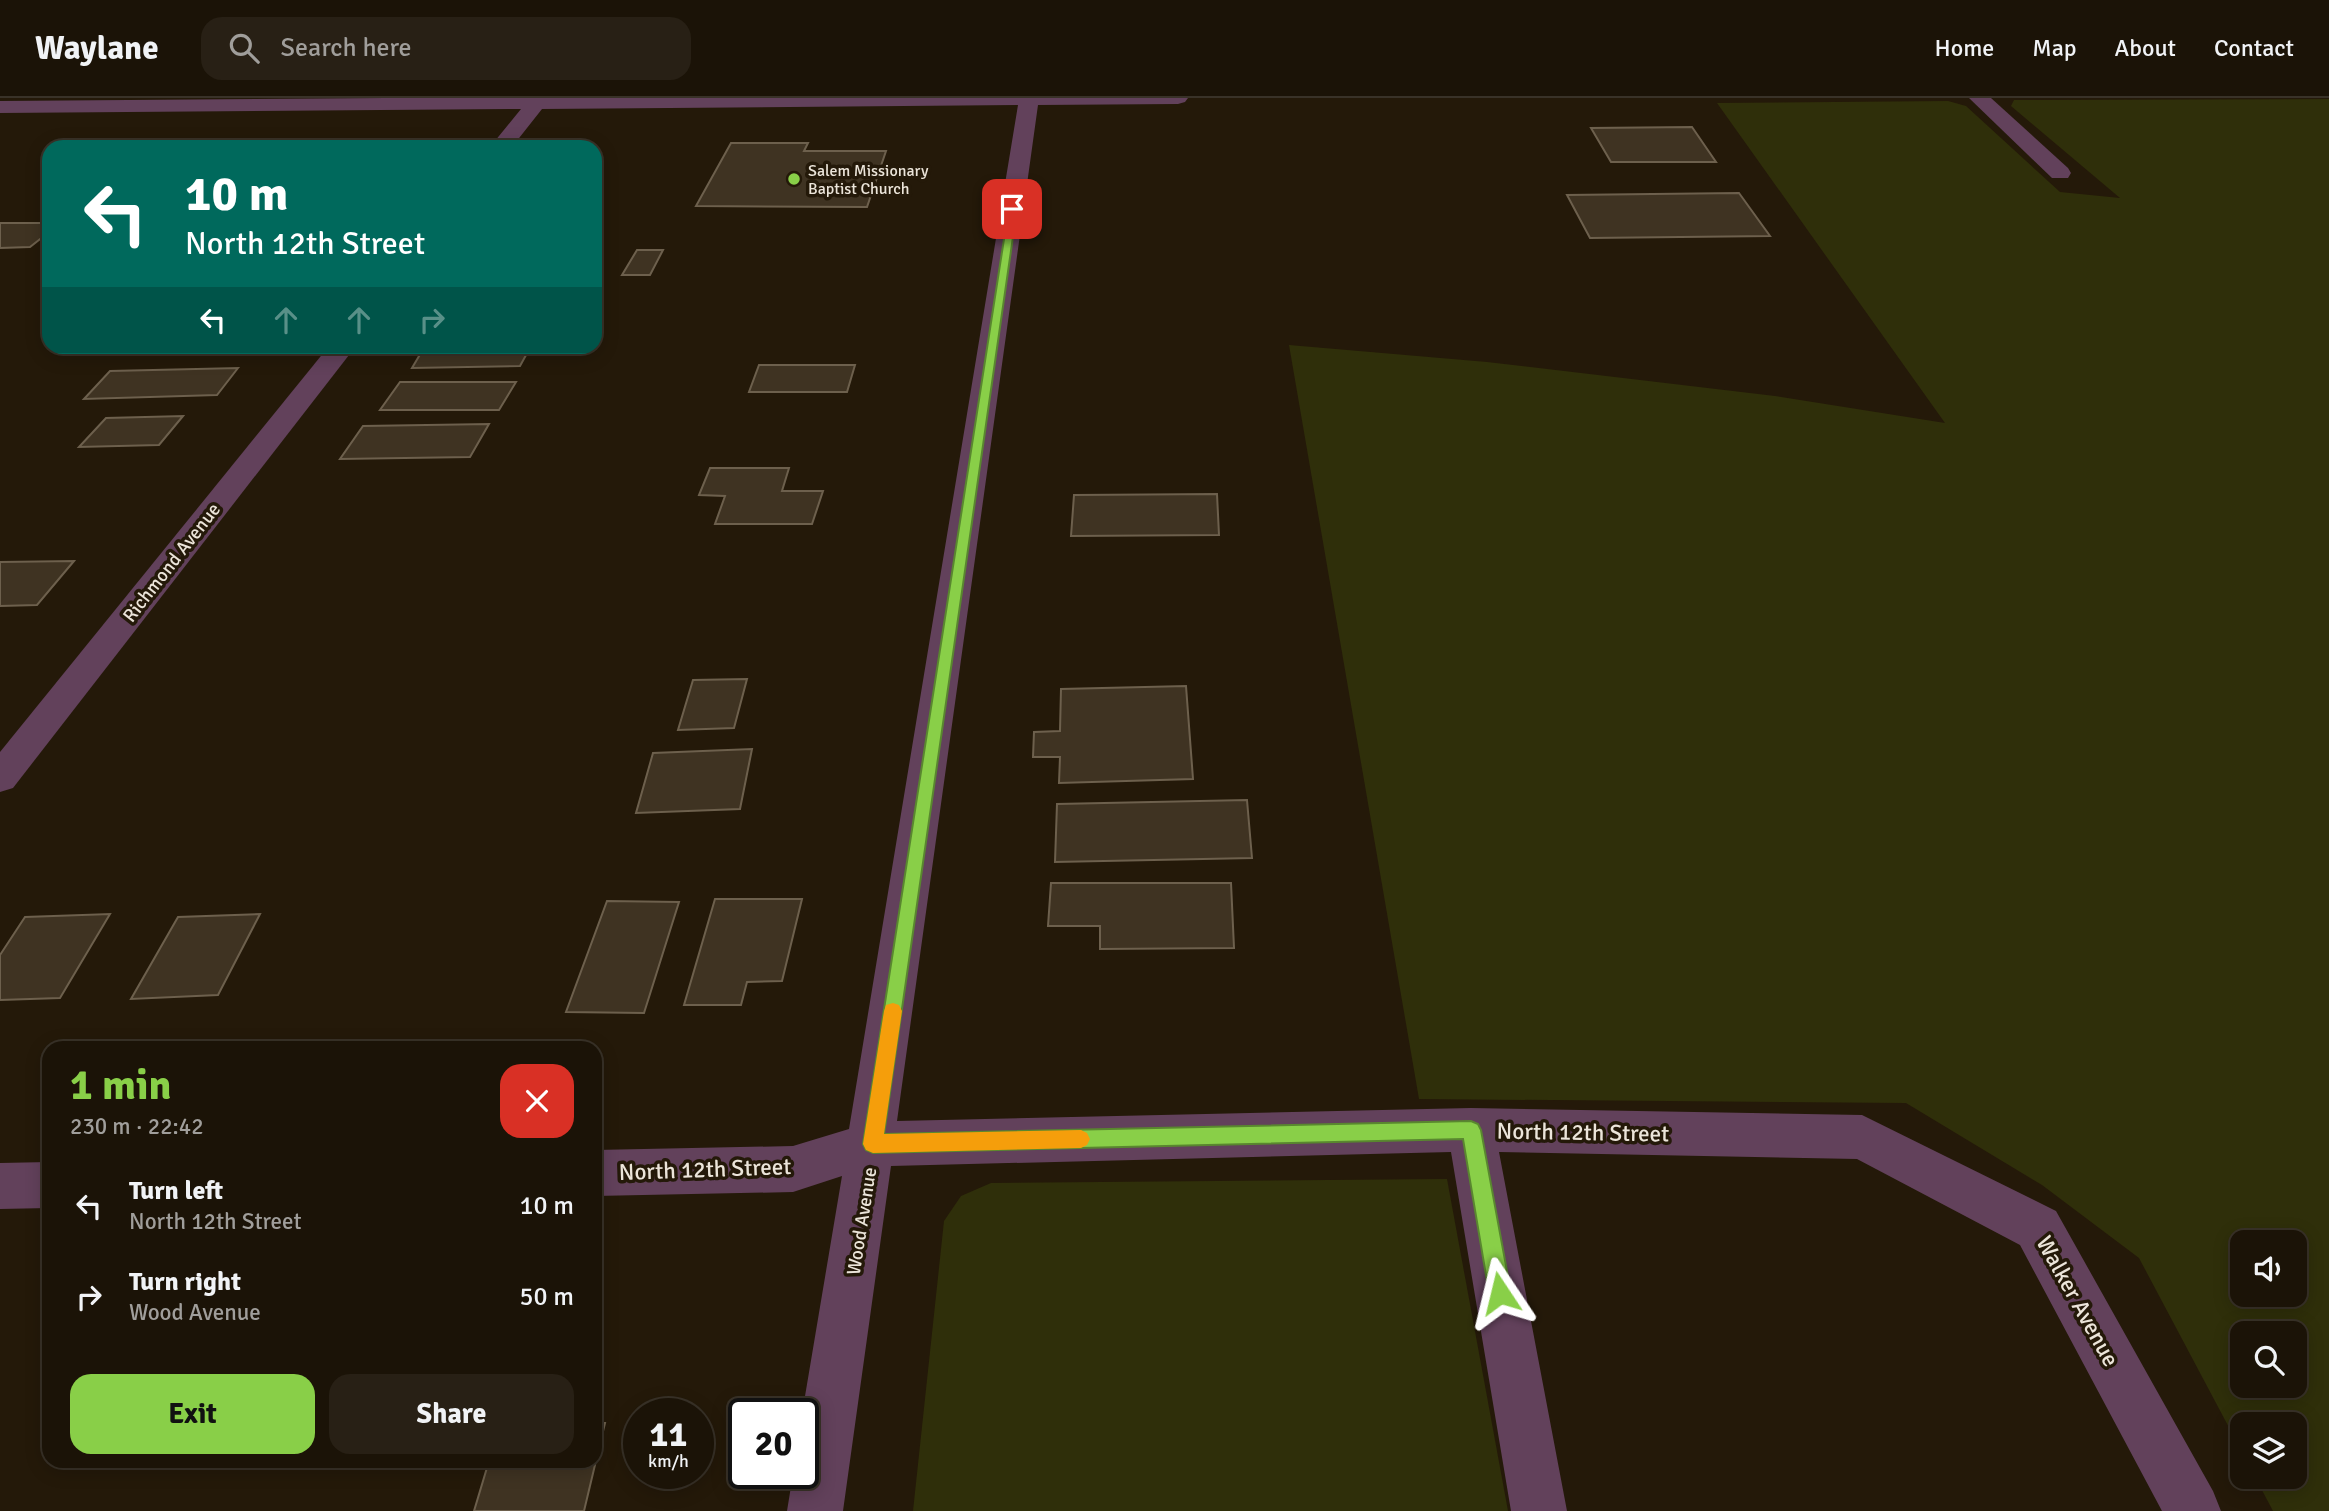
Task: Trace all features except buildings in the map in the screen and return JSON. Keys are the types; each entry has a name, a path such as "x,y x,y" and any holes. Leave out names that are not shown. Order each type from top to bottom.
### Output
{"street":[{"path":"0,107 36,103 1178,98"},
{"path":"1979,98 2060,173"},
{"name":"Wood Avenue","path":"815,1511 873,1144 1019,99"},
{"path":"507,140 538,101"},
{"path":"0,128 36,103"},
{"name":"Richmond Avenue","path":"0,778 337,354"},
{"path":"1471,1130 1539,1511"},
{"name":"North 12th Street","path":"602,1173 793,1168 873,1144 1471,1130 1862,1137"},
{"name":"Walker Avenue","path":"1862,1137 2038,1228 2193,1511"},
{"path":"0,1186 42,1185"}],"shaded area":[{"path":"2329,99 2329,1511 2273,1511 2261,1489 2307,1489 2307,1412 2230,1412 2230,1429 2139,1258 2042,1185 1906,1103 1419,1099 1289,345 1487,362 1775,396 1945,423 1717,103 1948,101 1966,106 2060,192 2120,198 2011,106 2014,100"},
{"path":"1447,1179 1508,1511 913,1511 944,1221 961,1196 991,1183"}],"slow traffic":[{"path":"893,1011 873,1144 1081,1139"}],"place":[{"name":"Salem Missionary Baptist Church","path":"794,179"}],"route":[{"path":"1012,209 873,1144 1471,1130 1500,1293"}]}
